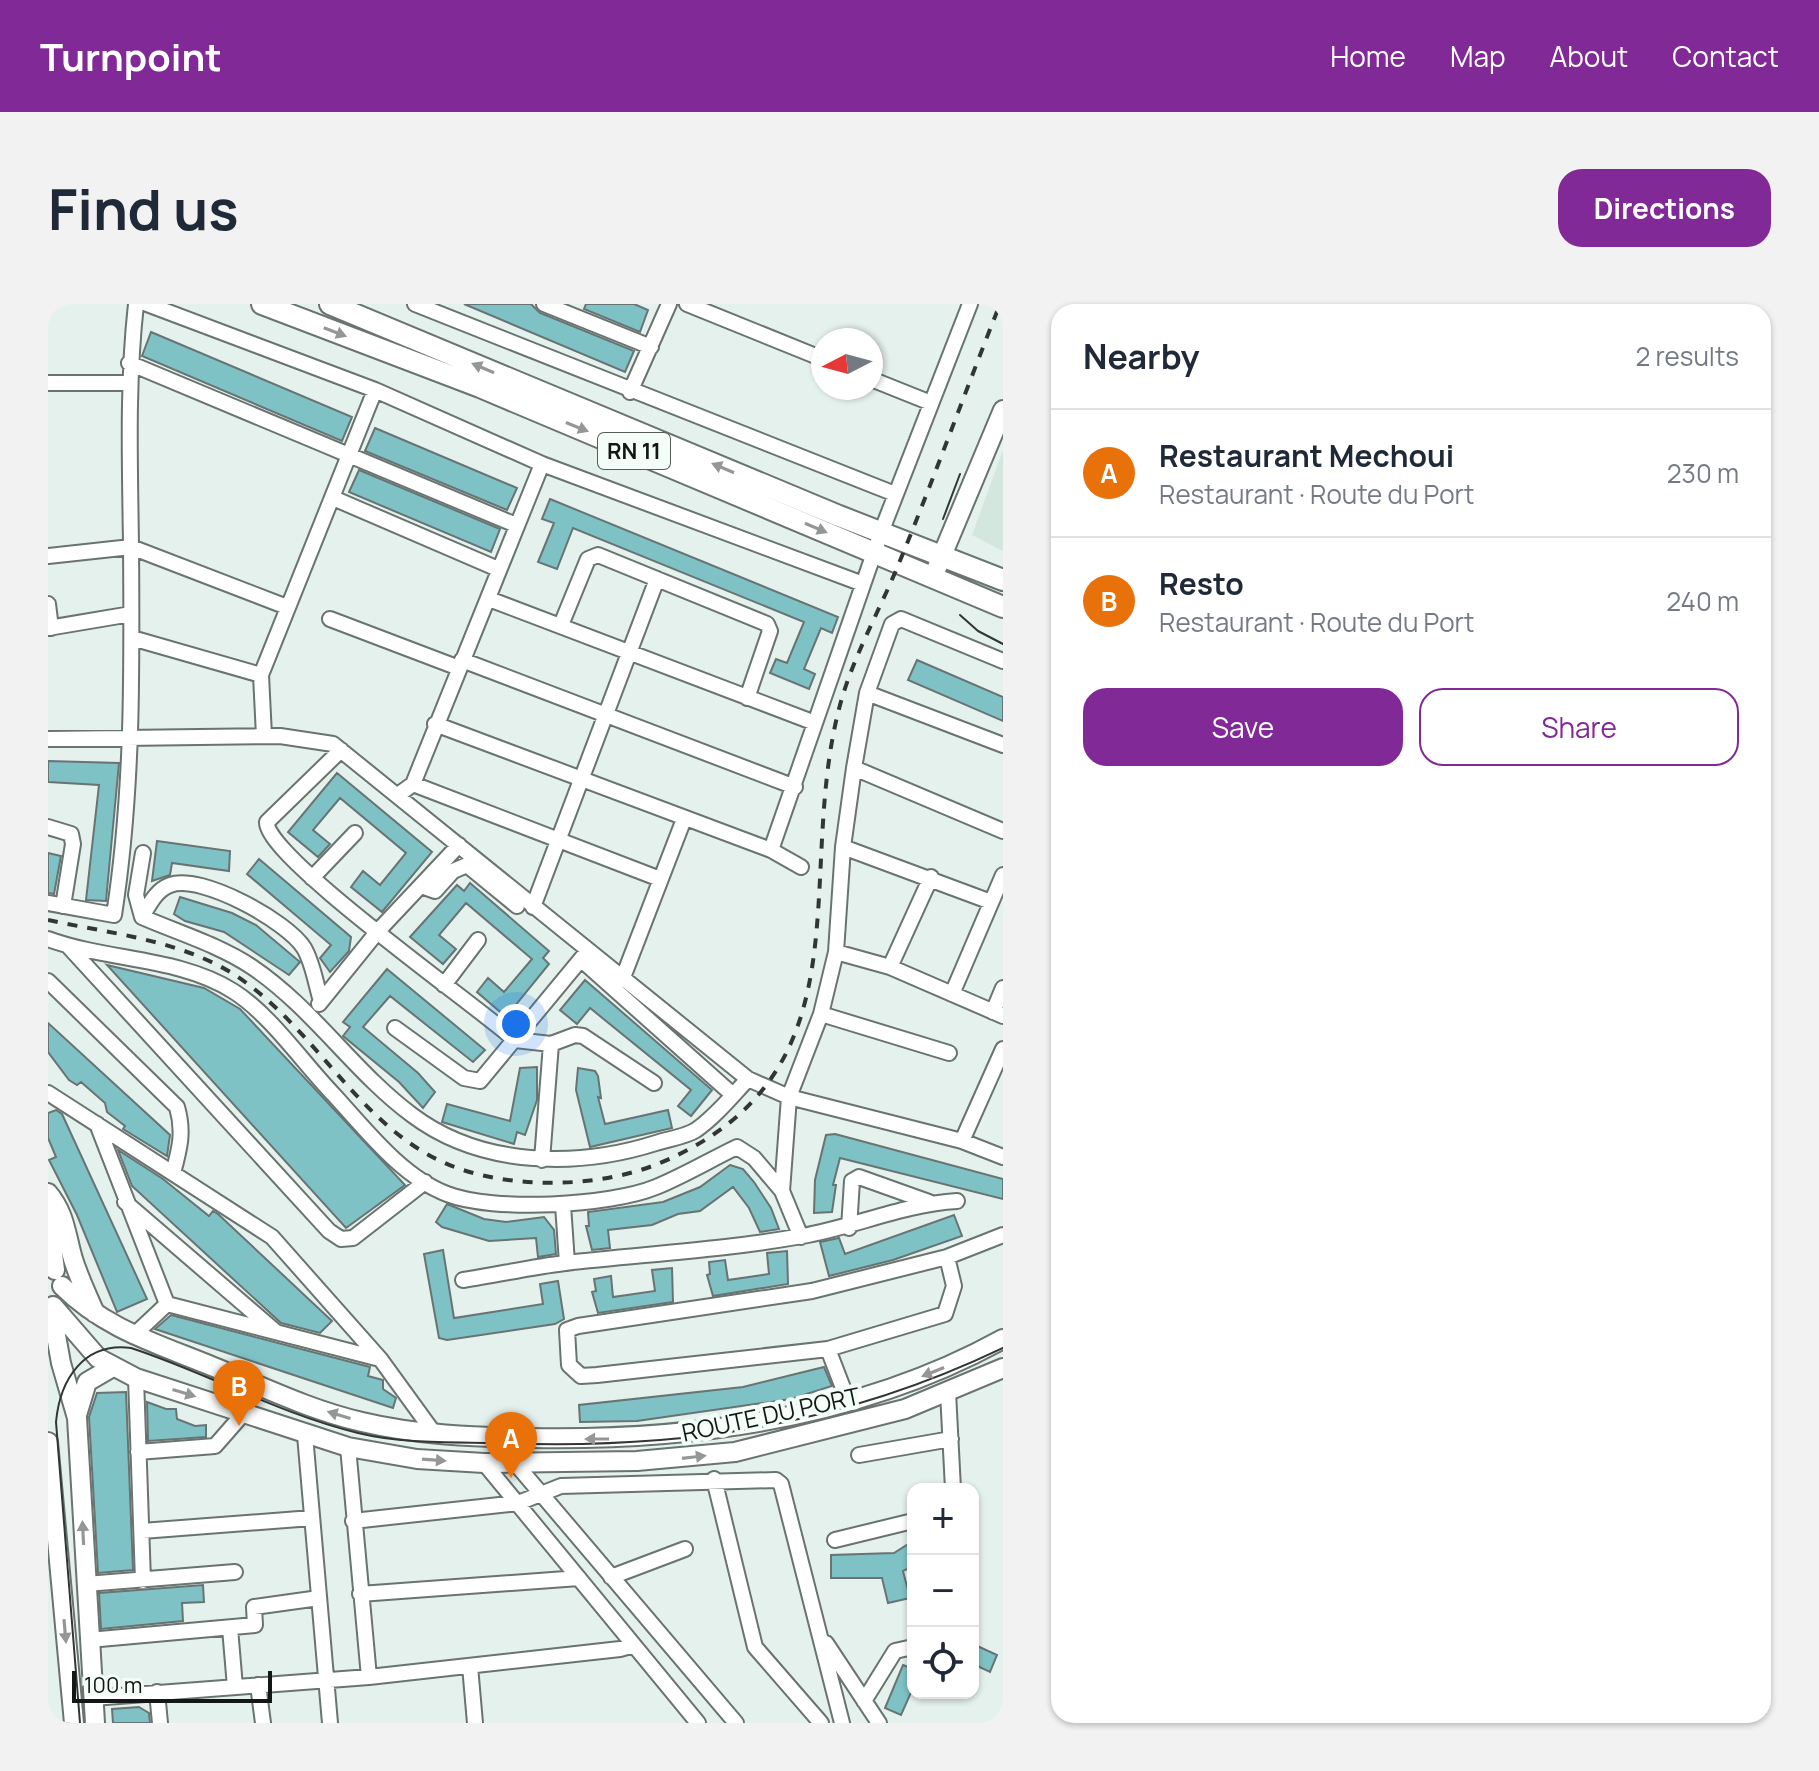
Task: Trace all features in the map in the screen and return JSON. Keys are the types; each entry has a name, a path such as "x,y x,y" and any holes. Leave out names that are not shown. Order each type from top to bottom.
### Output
{"highway":[{"name":"RN 11","path":"262,304 480,387 1003,607"},
{"name":"RN 11","path":"330,304 839,516 882,530 1003,580"}],"main road":[{"path":"932,578 1002,414"},
{"path":"48,1193 58,1205 65,1222 73,1257 96,1316"},
{"path":"48,1213 56,1275 51,1308 61,1363 77,1418 95,1723"},
{"path":"56,1275 73,1257"},
{"name":"ROUTE DU PORT","path":"56,1275 96,1316 133,1336 337,1415 381,1426 434,1433 639,1439 776,1418 902,1385 1003,1339"},
{"name":"ROUTE DU PORT","path":"51,1308 111,1368 305,1435 348,1447 417,1459 484,1463 637,1461 735,1452 834,1429 948,1392 1003,1368"},
{"path":"77,1418 87,1382 111,1368"},
{"path":"48,1442 74,1723"}],"street":[{"path":"48,827 71,834 72,852 55,904 114,915 125,846 131,739 129,363 136,304"},
{"path":"147,304 375,390 542,464 863,584"},
{"path":"415,304 450,311 630,392 895,494"},
{"path":"545,304 575,310 651,347"},
{"path":"630,392 669,304"},
{"path":"687,304 811,354"},
{"path":"771,850 895,494 969,304"},
{"path":"129,363 516,525"},
{"path":"48,383 129,383"},
{"path":"883,384 931,403"},
{"path":"264,736 261,675 375,390"},
{"path":"398,795 413,784 542,464"},
{"path":"333,498 498,569"},
{"path":"48,556 131,547 287,607"},
{"path":"561,625 593,555 657,579 770,627 747,698"},
{"path":"533,907 657,579"},
{"path":"489,599 815,723"},
{"path":"48,604 49,628 131,614"},
{"path":"330,619 795,787"},
{"path":"782,1191 789,1097 821,1014 836,952 843,847 867,693 892,624 901,619 1003,661"},
{"path":"132,638 261,675"},
{"path":"867,693 1003,745"},
{"path":"435,724 771,850 801,867"},
{"path":"48,739 264,736 333,744 533,907 733,1095"},
{"path":"341,750 267,822 268,834 312,878 515,1040 551,1044 575,1035 583,1036 654,1083"},
{"path":"854,768 1003,831"},
{"path":"413,784 660,879"},
{"path":"622,980 684,819"},
{"path":"312,878 355,833"},
{"path":"308,1016 378,931 459,845"},
{"path":"843,847 931,877 991,902"},
{"path":"142,917 136,895 143,853"},
{"path":"421,886 435,891 453,871 467,865 584,956 622,980 748,1079 789,1097 962,1141 1002,1155"},
{"path":"952,994 1003,875"},
{"path":"890,967 931,877"},
{"path":"142,917 156,894 169,885 185,883 222,892 263,914 303,947 321,1001"},
{"path":"142,917 186,933 253,967 308,1016 386,1094 434,1129 507,1155 542,1160 627,1152 695,1131 748,1079"},
{"path":"48,939 69,947 194,972 231,990 258,1008 358,1121 411,1173 446,1194 489,1205 563,1205 653,1188 737,1147 754,1158 782,1191 801,1237"},
{"path":"444,985 478,940"},
{"path":"69,947 329,1231 341,1239 353,1238 425,1182"},
{"path":"836,952 890,967 998,1014 1003,988"},
{"path":"395,1028 472,1081 480,1081 584,956"},
{"path":"48,981 177,1107 182,1125 181,1143 173,1173"},
{"path":"821,1014 949,1053"},
{"path":"542,1160 551,1044"},
{"path":"962,1141 1003,1049"},
{"path":"48,1093 272,1237 381,1360 434,1433"},
{"path":"97,1124 167,1304"},
{"path":"849,1228 852,1181 859,1177 929,1202"},
{"path":"463,1280 567,1263 729,1248 801,1237 849,1228 929,1202 957,1201"},
{"path":"125,1202 278,1334"},
{"path":"563,1205 567,1263"},
{"path":"947,1257 954,1286 945,1314 828,1349 581,1376 569,1365 565,1339 567,1330 578,1326 812,1291 947,1257 1003,1235"},
{"path":"167,1304 381,1360"},
{"path":"133,1336 167,1304"},
{"path":"828,1349 848,1401"},
{"path":"136,1378 143,1581"},
{"path":"948,1392 953,1483"},
{"path":"138,1452 215,1446 223,1433 243,1414"},
{"path":"305,1435 330,1723"},
{"path":"859,1455 951,1439"},
{"path":"348,1447 369,1677"},
{"path":"484,1463 698,1723"},
{"path":"515,1463 736,1723"},
{"path":"353,1521 518,1503 561,1486 769,1478 781,1484 842,1723"},
{"path":"714,1479 755,1647 821,1723"},
{"path":"142,1531 312,1518"},
{"path":"835,1540 907,1522"},
{"path":"611,1577 685,1549"},
{"path":"86,1584 235,1572"},
{"path":"360,1594 579,1578"},
{"path":"89,1640 255,1625 254,1607 319,1598"},
{"path":"230,1628 235,1687"},
{"path":"820,1633 879,1723"},
{"path":"93,1698 369,1677 634,1645"},
{"path":"864,1701 895,1651 907,1648"},
{"path":"470,1666 475,1723"},
{"path":"258,1685 263,1723"},
{"path":"157,1692 160,1723"}],"shaded area":[{"path":"1003,450 1003,551 972,535"}],"building":[{"path":"464,304 531,304 540,313 634,351 625,372"},
{"path":"586,304 634,304 648,310 640,332 584,309"},
{"path":"151,332 352,417 342,441 142,356"},
{"path":"375,428 517,488 507,510 365,451"},
{"path":"359,470 500,529 491,552 349,492"},
{"path":"550,499 838,617 832,633 821,628 804,669 815,674 809,689 770,673 776,659 787,663 804,622 573,528 557,569 538,562 554,523 542,519"},
{"path":"917,660 1003,697 1003,721 908,680"},
{"path":"48,761 119,763 106,901 86,900 99,785 48,782"},
{"path":"337,773 432,852 382,912 351,887 363,871 380,885 406,853 340,798 313,830 330,844 318,857 288,832"},
{"path":"157,841 230,851 229,871 172,863 170,875 152,881"},
{"path":"48,853 61,856 54,894 48,893"},
{"path":"259,859 351,937 349,951 330,972 320,958 331,945 247,874"},
{"path":"470,883 549,951 543,958 549,964 506,1017 477,992 488,978 504,992 532,959 466,903 439,935 456,949 443,964 410,937 457,885 464,891"},
{"path":"180,897 232,913 256,925 300,962 289,975 224,932 185,921 174,914"},
{"path":"107,965 204,988 240,1009 405,1185 346,1228"},
{"path":"387,969 485,1050 473,1062 390,996 363,1027 418,1073 435,1092 423,1108 399,1082 343,1036 350,1027 343,1022"},
{"path":"585,980 712,1090 691,1116 678,1106 691,1090 590,1008 577,1024 560,1010"},
{"path":"48,1023 170,1135 167,1156 123,1129 125,1126 107,1112 105,1103 81,1082 77,1085 69,1080 48,1052"},
{"path":"537,1067 537,1100 525,1135 517,1132 514,1144 442,1122 447,1104 510,1121 520,1068"},
{"path":"578,1068 595,1071 598,1076 601,1098 598,1097 605,1124 668,1110 672,1128 590,1147 576,1090"},
{"path":"56,1110 62,1114 147,1299 117,1312 77,1215 49,1160 56,1157 48,1138 48,1113"},
{"path":"835,1134 1003,1179 1003,1199 840,1158 833,1185 836,1185 832,1212 814,1213 815,1180 826,1135"},
{"path":"118,1150 163,1179 209,1216 213,1211 218,1214 332,1321 320,1333 281,1323 132,1186"},
{"path":"730,1165 743,1169 754,1182 771,1208 779,1229 760,1232 749,1208 733,1187 700,1211 678,1214 652,1225 608,1230 610,1248 592,1250 586,1226 589,1226 588,1212 663,1202 700,1187"},
{"path":"447,1204 484,1219 506,1222 544,1217 554,1230 556,1254 538,1257 536,1238 489,1241 442,1227 436,1222"},
{"path":"954,1215 962,1236 893,1260 829,1276 820,1242 839,1238 845,1254"},
{"path":"443,1250 454,1318 543,1304 540,1284 558,1281 564,1319 555,1324 447,1340 439,1338 424,1254"},
{"path":"787,1251 788,1284 713,1296 707,1275 710,1274 709,1262 725,1260 728,1280 769,1274 767,1253"},
{"path":"672,1268 673,1302 598,1313 592,1292 596,1291 594,1279 611,1276 613,1297 655,1291 652,1270"},
{"path":"171,1315 370,1367 368,1376 383,1380 383,1389 396,1398 393,1408 155,1329"},
{"path":"824,1367 832,1386 791,1399 637,1421 580,1422 579,1405 743,1387"},
{"path":"126,1392 133,1570 98,1573 89,1417 97,1393"},
{"path":"147,1402 176,1409 177,1419 195,1426 206,1425 206,1437 148,1441"},
{"path":"907,1545 907,1569 903,1571 907,1599 888,1603 882,1578 831,1578 831,1555 894,1553"},
{"path":"203,1585 204,1602 182,1603 183,1621 101,1629 99,1593"},
{"path":"979,1647 997,1655 990,1672 979,1667"},
{"path":"903,1665 907,1667 908,1699 901,1715 885,1708"},
{"path":"139,1707 149,1713 150,1723 113,1723 112,1709"}],"tram line":[{"path":"943,519 960,474"},
{"path":"960,615 978,631 1003,644"},
{"path":"80,1723 56,1422 58,1406 69,1378 88,1357 100,1351 131,1348 300,1415 375,1437 427,1442 564,1444 693,1437 818,1415 941,1375 1003,1348"}],"railway":[{"path":"48,920 176,948 223,968 273,1005 372,1112 399,1135 429,1155 463,1170 536,1182 562,1183 613,1177 660,1163 728,1124 772,1077 799,1022 813,962 828,764 842,698 910,535 1000,304"}],"place":[{"name":"Resto","path":"239,1426"},
{"name":"Restaurant Mechoui","path":"511,1478"}]}
